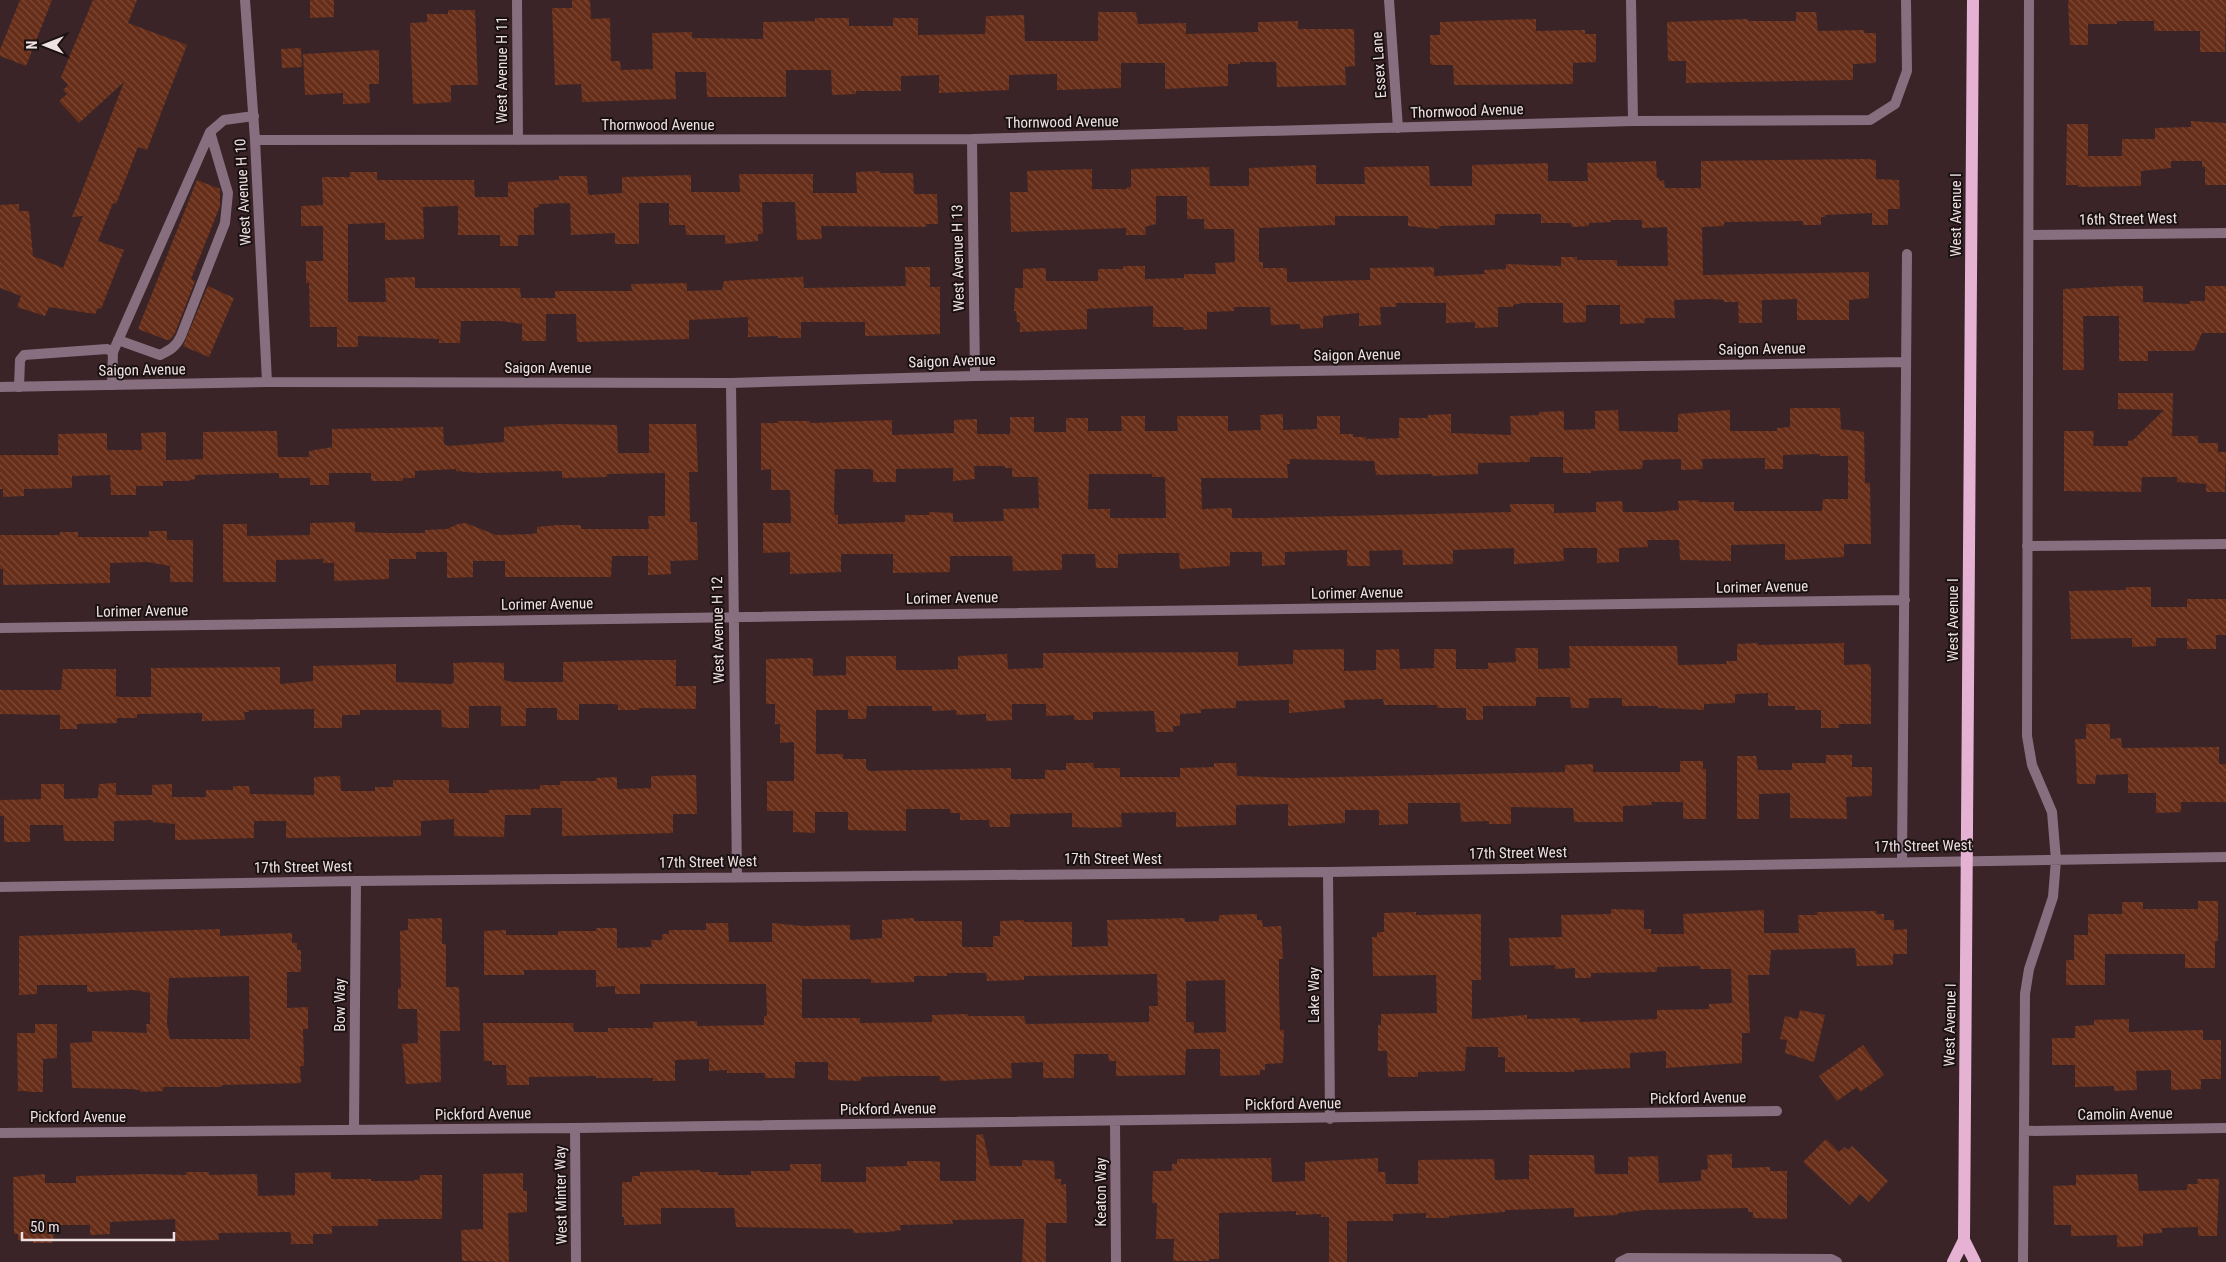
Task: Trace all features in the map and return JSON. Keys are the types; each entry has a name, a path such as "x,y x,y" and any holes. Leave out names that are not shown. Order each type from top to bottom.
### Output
{"main road":[{"name":"West Avenue I","path":"1953,1262 1964,1240 1973,0"},
{"name":"West Avenue I","path":"1964,1240 1975,1262"}],"street":[{"name":"West Avenue H 10","path":"245,0 256,140 267,382"},
{"name":"West Avenue H 11","path":"516,0 518,140"},
{"name":"Essex Lane","path":"1389,0 1398,128"},
{"path":"1631,0 1633,122"},
{"name":"Thornwood Avenue","path":"256,140 972,139 1633,122 1870,120 1895,104 1907,71 1906,0"},
{"path":"2023,1262 2025,994 2029,970 2053,897 2056,860 2052,812 2032,766 2027,736 2030,235 2029,0"},
{"path":"112,385 113,352 210,132 224,120 254,116"},
{"path":"118,340 160,355 178,344 225,223 228,193 210,132"},
{"name":"West Avenue H 13","path":"972,139 975,376"},
{"name":"16th Street West","path":"2030,235 2226,234"},
{"path":"1902,862 1907,254"},
{"path":"19,387 20,360 24,355 106,349 113,352"},
{"name":"Saigon Avenue","path":"0,387 267,382 731,383 975,376 1905,362"},
{"name":"West Avenue H 12","path":"731,383 737,877"},
{"path":"2027,546 2226,544"},
{"name":"Lorimer Avenue","path":"0,628 1905,600"},
{"name":"17th Street West","path":"0,887 356,881 1328,872 2226,857"},
{"name":"Lake Way","path":"1328,872 1330,1119"},
{"name":"Bow Way","path":"354,1130 356,881"},
{"name":"Pickford Avenue","path":"0,1133 575,1128 1777,1112"},
{"name":"Keaton Way","path":"1115,1121 1116,1262"},
{"name":"West Minter Way","path":"575,1128 576,1262"},
{"name":"Camolin Avenue","path":"2024,1131 2226,1128"},
{"path":"1620,1262 1628,1258 1831,1258 1836,1262"}],"building":[{"path":"20,0 52,0 26,66 0,56 0,50"},
{"path":"93,0 137,0 128,23 187,45 147,150 138,147 116,204 113,203 98,241 124,250 101,309 98,308 95,314 49,307 45,316 17,307 21,296 0,288 0,205 19,204 19,211 29,211 33,256 63,268 83,216 72,217 124,82 79,123 59,101 67,94 63,90 68,85 61,77"},
{"path":"310,0 334,0 334,17 310,18"},
{"path":"572,0 590,0 591,19 610,18 611,61 620,61 621,70 653,69 652,33 692,32 692,38 763,39 763,22 815,21 815,18 849,18 849,26 893,26 893,18 918,18 918,35 985,34 986,16 1024,15 1025,41 1098,41 1098,12 1136,12 1138,24 1186,23 1186,34 1258,32 1258,22 1298,21 1298,29 1354,29 1355,66 1345,67 1346,85 1277,87 1276,62 1240,62 1240,64 1228,64 1228,86 1165,89 1165,63 1121,63 1121,88 1057,90 1057,74 1009,75 1009,90 939,93 939,75 901,76 901,91 856,91 856,94 832,95 831,70 786,70 786,97 707,97 706,72 675,72 676,99 582,102 581,84 555,85 552,8 572,8"},
{"path":"2068,0 2226,0 2225,52 2200,52 2200,31 2154,31 2154,21 2117,21 2117,24 2088,24 2088,45 2070,45"},
{"path":"448,10 475,10 478,85 451,85 451,102 413,104 410,23 427,22 427,14 448,14"},
{"path":"1796,12 1816,12 1818,31 1864,30 1864,33 1876,33 1875,63 1853,64 1853,80 1686,83 1686,61 1668,61 1667,22 1748,19 1748,21 1796,21"},
{"path":"1536,19 1536,31 1585,30 1585,34 1596,34 1596,62 1573,63 1573,84 1454,85 1453,65 1432,65 1430,63 1430,35 1440,35 1440,22"},
{"path":"301,48 302,67 282,68 281,49"},
{"path":"379,50 379,84 369,84 370,103 343,104 343,93 305,95 303,54"},
{"path":"2191,121 2226,123 2226,185 2205,185 2205,167 2202,167 2202,161 2171,161 2171,168 2141,171 2141,186 2078,187 2078,185 2066,185 2067,124 2088,124 2088,156 2122,156 2122,139 2155,139 2155,128 2191,127"},
{"path":"1867,159 1876,160 1876,179 1899,180 1900,209 1888,209 1888,225 1872,225 1872,213 1825,215 1825,217 1821,217 1821,225 1803,225 1803,221 1724,222 1724,226 1702,227 1703,275 1869,272 1869,298 1849,300 1849,320 1797,320 1797,299 1762,300 1762,323 1739,323 1738,302 1724,302 1724,300 1674,300 1675,318 1645,318 1645,323 1620,324 1620,305 1586,305 1586,322 1563,323 1563,303 1522,303 1513,305 1513,307 1498,307 1498,327 1475,328 1475,322 1446,323 1446,303 1396,303 1396,307 1380,307 1381,325 1359,326 1359,313 1325,316 1323,317 1323,328 1300,329 1300,324 1271,325 1270,307 1234,307 1234,311 1207,312 1207,329 1184,330 1183,327 1153,327 1153,306 1087,309 1087,329 1020,332 1020,322 1017,322 1016,311 1014,311 1015,288 1023,288 1023,269 1046,268 1046,281 1098,281 1098,269 1123,269 1123,266 1145,266 1145,279 1184,278 1184,274 1216,274 1215,263 1235,262 1234,229 1204,229 1204,219 1187,219 1187,196 1156,196 1156,224 1145,227 1146,235 1126,235 1126,228 1011,232 1010,192 1028,192 1027,171 1092,169 1092,189 1127,189 1127,187 1131,187 1131,169 1209,167 1210,186 1249,186 1249,168 1316,165 1316,184 1365,184 1364,167 1429,166 1430,186 1472,186 1472,165 1548,163 1548,181 1588,181 1587,163 1656,161 1657,178 1659,178 1659,181 1664,180 1665,188 1701,188 1701,161","holes":["1495,214 1541,214 1541,223 1571,223 1572,227 1589,226 1589,223 1611,222 1611,220 1642,220 1642,228 1667,227 1668,266 1617,266 1617,260 1577,260 1577,257 1561,257 1561,266 1506,264 1506,269 1484,270 1485,274 1434,276 1434,267 1370,268 1370,280 1287,282 1287,268 1263,268 1263,262 1259,262 1259,228 1335,225 1335,216 1408,216 1408,226 1438,229 1440,226 1495,225"]},
{"path":"880,171 880,173 913,173 914,194 937,194 938,224 926,224 926,227 821,226 822,239 797,240 795,202 762,202 763,234 758,234 758,241 725,244 725,235 686,235 685,225 669,225 669,203 639,203 639,244 615,244 615,233 571,235 570,203 539,204 539,207 534,208 534,235 518,235 518,246 500,246 500,235 458,235 458,206 423,207 424,239 385,240 385,223 348,224 348,302 386,302 385,278 415,277 415,288 520,288 521,298 555,298 555,291 632,291 631,284 687,283 687,291 722,290 724,281 803,277 804,288 906,286 905,267 930,267 930,287 940,287 940,334 865,336 865,322 801,322 801,338 778,338 778,336 748,337 748,317 689,320 689,339 577,342 576,314 546,314 546,341 522,341 522,324 500,321 461,321 460,343 439,343 439,339 358,336 358,347 337,347 337,327 310,327 309,283 306,283 306,261 323,261 323,226 301,226 301,206 323,205 322,177 350,177 350,172 377,172 377,180 474,180 475,197 508,197 508,182 559,180 559,176 587,176 588,193 590,195 622,193 622,177 691,175 691,192 740,192 739,174 813,174 813,193 857,193 856,172"},
{"path":"197,180 220,189 220,206 191,279 195,281 175,333 170,340 167,340 138,329"},
{"path":"208,286 234,298 209,357 183,346"},
{"path":"2143,286 2143,302 2190,304 2190,301 2205,301 2205,286 2226,286 2226,333 2202,333 2194,351 2148,351 2148,361 2119,361 2119,316 2083,316 2084,370 2063,370 2063,289"},
{"path":"2118,393 2173,393 2172,436 2198,436 2198,443 2218,443 2218,452 2226,452 2225,492 2206,492 2206,484 2177,482 2177,477 2142,477 2141,492 2064,491 2064,431 2094,431 2093,446 2128,446 2128,441 2133,440 2164,410 2118,409"},
{"path":"1790,408 1840,408 1841,429 1864,432 1865,483 1870,483 1871,544 1844,544 1844,557 1785,560 1785,544 1731,545 1731,561 1680,560 1679,540 1647,540 1648,547 1619,548 1619,562 1597,563 1597,548 1563,548 1564,561 1514,564 1514,548 1453,550 1453,564 1403,565 1402,550 1369,551 1370,566 1347,566 1347,550 1285,552 1285,565 1262,566 1262,552 1230,552 1230,566 1180,569 1179,553 1118,554 1118,568 1096,568 1095,554 1062,554 1062,570 1013,571 1012,556 950,556 950,572 893,573 893,554 841,554 841,572 790,574 790,552 763,553 763,523 791,523 790,490 771,490 771,469 761,470 761,423 778,423 778,421 810,421 810,423 892,420 892,435 954,433 954,420 977,419 977,434 1010,434 1010,417 1034,417 1034,432 1066,432 1066,418 1088,418 1088,431 1122,431 1121,416 1145,416 1145,431 1178,431 1177,416 1228,416 1228,431 1261,430 1260,415 1283,414 1283,430 1317,429 1317,416 1340,416 1340,434 1353,434 1353,437 1366,437 1366,439 1399,438 1399,418 1428,418 1428,415 1451,414 1451,433 1511,435 1510,416 1539,415 1539,412 1564,411 1564,430 1595,429 1595,411 1618,410 1619,431 1678,432 1678,414 1730,410 1730,431 1777,431 1777,428 1790,427","holes":["1820,454 1820,456 1848,456 1848,499 1823,499 1822,511 1734,511 1734,502 1699,502 1699,500 1678,501 1679,510 1655,512 1623,512 1622,501 1596,502 1596,512 1554,513 1554,504 1510,504 1511,512 1263,518 1232,518 1232,508 1202,509 1201,478 1288,478 1287,464 1290,464 1290,459 1374,461 1376,475 1432,474 1432,476 1478,474 1478,463 1530,462 1530,457 1563,457 1563,473 1591,473 1591,471 1642,469 1643,460 1681,459 1681,470 1703,469 1702,459 1765,458 1765,469 1783,469 1783,455","974,466 1005,466 1005,468 1012,468 1012,477 1038,477 1039,508 1003,509 1004,521 955,522 953,521 953,513 929,512 929,515 905,515 905,522 838,524 838,515 835,515 834,511 835,469 873,470 873,482 896,482 896,469 953,468 953,481 975,479","1089,474 1152,474 1152,477 1165,477 1166,518 1110,518 1110,509 1088,509"]},
{"path":"557,424 617,425 618,453 649,453 649,424 696,424 698,472 689,472 690,522 697,522 698,560 670,561 671,574 648,575 648,556 612,556 611,577 505,577 505,561 473,561 473,577 447,578 447,552 416,552 416,559 389,559 389,579 334,581 334,563 323,563 323,559 276,560 276,582 223,582 223,524 247,524 247,536 310,535 310,523 355,522 355,532 384,533 425,533 425,530 447,529 466,523 496,535 531,534 537,533 537,527 557,525 581,525 581,529 649,529 648,516 665,516 665,473 607,474 607,477 562,478 562,471 478,473 456,471 456,469 415,471 415,478 403,478 403,481 371,481 371,473 329,473 329,485 310,485 310,478 279,478 279,473 195,475 195,479 187,481 163,481 163,486 136,486 136,495 111,495 110,475 72,476 72,488 24,489 24,496 3,497 3,489 0,489 0,455 58,455 58,434 107,433 107,450 142,450 141,433 166,432 166,460 203,459 203,432 277,431 278,457 309,457 309,451 332,447 332,429 443,427 444,444 448,446 504,442 504,427"},
{"path":"149,531 167,531 167,540 193,540 193,582 170,582 170,566 148,562 110,563 110,583 3,585 3,569 0,569 0,535 60,535 60,532 78,532 78,537 149,537"},
{"path":"2126,587 2151,587 2151,607 2187,607 2187,599 2226,599 2226,635 2216,635 2216,649 2187,649 2187,638 2156,638 2156,646 2132,647 2132,638 2071,639 2069,591 2126,590"},
{"path":"1758,643 1758,645 1844,643 1844,665 1869,664 1871,668 1871,724 1839,724 1839,728 1821,728 1821,710 1795,710 1795,706 1768,706 1768,693 1735,694 1735,703 1704,704 1704,710 1658,708 1658,706 1622,706 1622,698 1589,698 1589,708 1571,708 1570,697 1536,697 1536,706 1483,706 1483,720 1466,720 1466,708 1437,708 1437,705 1384,705 1383,699 1344,700 1345,708 1289,713 1289,700 1236,701 1236,708 1201,709 1201,713 1180,714 1180,726 1173,726 1173,732 1156,732 1154,711 1093,712 1093,720 1074,720 1074,715 1046,716 1046,704 1012,704 1012,720 986,721 986,714 956,715 956,710 932,711 932,706 867,706 866,719 848,719 848,710 816,710 816,754 843,754 843,759 866,759 866,768 869,771 1011,768 1011,779 1045,779 1045,770 1066,770 1066,763 1093,763 1094,768 1120,768 1120,777 1180,777 1180,768 1214,767 1214,763 1236,763 1237,776 1292,778 1565,772 1565,765 1593,764 1593,772 1680,772 1680,761 1703,761 1703,769 1706,769 1706,819 1683,819 1683,802 1651,802 1652,805 1623,806 1623,822 1574,822 1573,808 1511,807 1511,824 1489,824 1489,821 1461,822 1460,803 1408,803 1408,824 1379,825 1379,810 1345,810 1345,823 1288,826 1288,804 1236,805 1236,825 1176,827 1176,812 1121,813 1122,827 1100,828 1072,827 1072,813 1010,814 1010,827 990,827 989,820 960,820 960,813 950,813 950,809 906,809 906,831 848,830 848,812 815,812 815,833 793,832 793,811 767,811 767,781 794,781 794,742 780,743 780,724 775,724 775,704 766,704 766,659 813,658 813,676 846,675 846,656 896,656 896,670 931,670 958,669 958,656 1007,654 1008,669 1043,668 1043,653 1238,652 1238,666 1293,664 1293,650 1344,649 1344,671 1376,670 1376,650 1399,649 1400,669 1434,668 1434,649 1456,649 1456,669 1488,669 1488,663 1516,662 1515,648 1538,648 1538,669 1570,668 1569,646 1677,646 1678,665 1727,664 1726,661 1737,661 1737,644"},
{"path":"676,660 676,686 696,686 696,709 639,708 639,710 618,710 618,705 614,704 579,704 579,720 557,720 557,708 526,708 526,726 501,726 501,706 469,706 469,728 442,727 441,710 360,710 360,715 342,715 342,728 314,728 314,709 249,710 249,712 244,712 245,720 202,721 202,713 137,714 137,718 117,718 117,723 77,724 77,729 60,729 60,715 0,714 0,690 61,690 63,669 116,669 116,696 151,697 151,668 280,667 280,684 313,681 313,666 396,664 396,682 452,684 454,680 453,663 504,663 504,680 512,682 563,682 563,662"},
{"path":"2086,724 2110,724 2110,739 2121,738 2122,748 2219,747 2219,764 2226,764 2226,802 2181,802 2181,812 2156,813 2156,793 2128,793 2128,774 2096,775 2095,784 2077,784 2075,739 2086,739"},
{"path":"1826,755 1852,755 1852,767 1872,767 1872,796 1846,797 1847,819 1790,818 1790,793 1759,794 1759,819 1737,819 1737,756 1756,756 1758,770 1792,770 1792,763 1826,763"},
{"path":"696,775 697,814 673,814 673,833 562,836 562,808 531,808 531,815 505,815 504,837 454,836 454,819 421,821 421,836 286,838 286,821 254,821 254,838 175,840 175,824 153,822 153,820 114,821 114,841 64,841 63,825 30,825 30,842 4,842 4,816 0,816 0,800 41,799 41,784 64,784 64,799 98,798 99,784 116,783 116,795 152,795 152,785 172,784 172,797 206,797 206,790 233,790 233,786 249,786 250,794 314,795 314,777 340,776 341,791 375,791 375,787 393,787 393,780 449,780 449,793 489,793 489,790 540,789 540,785 560,785 560,781 596,781 596,778 617,777 617,789 651,788 651,776"},
{"path":"2198,901 2218,901 2218,941 2215,941 2215,968 2185,968 2185,954 2105,954 2105,985 2066,985 2066,960 2074,960 2074,935 2088,935 2088,914 2122,914 2122,902 2143,902 2143,909 2198,909"},
{"path":"1611,909 1644,910 1644,929 1651,929 1651,934 1684,934 1683,914 1764,910 1764,933 1799,933 1798,915 1817,915 1817,912 1876,911 1876,914 1884,914 1884,920 1894,920 1894,930 1907,929 1907,954 1893,954 1893,965 1857,966 1855,948 1771,950 1769,975 1748,975 1750,1033 1742,1033 1742,1063 1666,1068 1666,1051 1630,1053 1630,1068 1574,1070 1574,1072 1505,1072 1505,1057 1498,1057 1498,1047 1466,1047 1465,1071 1418,1072 1418,1077 1388,1077 1387,1051 1378,1051 1378,1025 1381,1025 1381,1014 1437,1013 1436,975 1373,976 1372,937 1377,937 1377,932 1384,932 1384,913 1416,912 1416,915 1481,914 1481,980 1472,980 1472,1018 1475,1019 1527,1015 1527,1019 1580,1018 1580,1022 1657,1019 1657,1010 1709,1009 1709,1004 1732,1003 1731,969 1700,969 1700,966 1657,967 1657,972 1591,973 1591,978 1575,978 1575,968 1555,969 1555,965 1510,966 1509,938 1562,937 1561,915 1611,914"},
{"path":"1257,914 1257,920 1262,920 1263,927 1281,926 1283,959 1279,959 1279,992 1280,1030 1284,1030 1283,1063 1265,1064 1265,1070 1260,1070 1260,1075 1220,1076 1220,1049 1186,1049 1185,1075 1116,1076 1116,1061 1109,1061 1108,1054 1074,1054 1074,1078 1043,1078 1043,1062 1011,1063 1012,1078 940,1081 940,1076 861,1077 861,1081 828,1080 828,1062 795,1062 795,1078 765,1078 765,1073 727,1073 727,1070 709,1071 709,1059 675,1060 675,1081 653,1081 653,1078 596,1078 596,1076 529,1077 529,1085 507,1085 506,1065 492,1065 492,1061 484,1061 483,1023 573,1023 574,1032 608,1032 608,1028 653,1028 653,1022 697,1021 697,1026 764,1025 764,1016 767,1016 766,984 640,984 640,994 615,994 615,986 596,987 596,970 524,970 524,975 484,975 484,931 506,930 506,935 558,935 558,931 596,931 596,928 617,928 617,948 652,947 651,940 662,940 662,934 669,934 669,930 706,930 706,923 728,923 729,942 772,942 772,923 803,926 850,925 850,940 882,938 882,920 914,918 914,921 962,921 962,947 993,947 993,936 1000,936 1000,921 1024,920 1024,922 1072,922 1072,947 1108,946 1107,920 1185,918 1185,922 1219,921 1219,915","holes":["947,973 986,973 987,981 1024,980 1024,976 1157,974 1158,1006 1149,1006 1149,1022 1026,1024 1024,1016 968,1016 968,1014 932,1015 932,1022 860,1023 860,1018 802,1018 802,979 871,979 871,983 914,982 914,976 947,976","1225,980 1226,1032 1194,1033 1194,1022 1186,1022 1186,981"]},
{"path":"442,918 442,944 446,944 446,987 459,987 460,1031 440,1031 441,1082 406,1084 402,1044 418,1043 417,1009 398,1009 398,988 401,988 400,931 408,930 408,919"},
{"path":"220,929 220,936 292,933 292,943 297,943 297,950 301,950 301,972 287,972 287,1008 308,1007 308,1029 303,1029 304,1066 300,1066 301,1083 222,1085 222,1087 163,1087 163,1091 140,1092 140,1090 130,1089 72,1088 70,1043 92,1042 92,1031 147,1033 146,1024 150,1024 150,993 135,990 87,992 87,985 37,985 37,994 19,995 19,936","holes":["249,976 250,1039 170,1039 167,1023 169,978"]},
{"path":"1800,1010 1825,1015 1814,1062 1785,1053 1787,1040 1780,1039 1785,1016 1798,1019"},
{"path":"2129,1019 2129,1032 2203,1030 2203,1040 2221,1040 2221,1079 2201,1079 2201,1089 2171,1090 2171,1070 2136,1071 2137,1090 2114,1091 2114,1086 2075,1087 2075,1065 2052,1065 2052,1038 2075,1038 2075,1026 2094,1025 2094,1020"},
{"path":"35,1024 57,1024 57,1058 43,1059 43,1092 18,1091 17,1033 35,1033"},
{"path":"1863,1045 1884,1075 1860,1092 1857,1087 1837,1101 1819,1076"},
{"path":"983,1134 990,1166 1022,1166 1022,1160 1054,1161 1055,1179 1061,1179 1061,1185 1066,1184 1067,1223 1046,1223 1046,1262 1022,1262 1024,1219 952,1220 953,1224 900,1225 901,1230 853,1233 853,1229 736,1227 734,1208 661,1208 661,1224 624,1225 624,1217 622,1217 622,1182 632,1182 632,1176 640,1176 640,1172 700,1170 700,1172 718,1172 718,1175 751,1175 751,1171 790,1171 790,1164 821,1164 821,1182 866,1182 866,1167 907,1166 907,1161 930,1161 940,1162 940,1181 976,1181 976,1135"},
{"path":"1826,1139 1839,1152 1844,1147 1848,1150 1852,1146 1888,1181 1869,1202 1860,1194 1850,1205 1803,1162"},
{"path":"1732,1154 1732,1168 1770,1167 1770,1171 1787,1171 1787,1219 1753,1218 1753,1212 1748,1212 1748,1208 1645,1210 1618,1213 1618,1215 1574,1217 1574,1208 1505,1210 1505,1212 1449,1216 1449,1218 1426,1218 1426,1213 1393,1214 1393,1221 1347,1221 1347,1262 1329,1262 1329,1217 1321,1217 1321,1214 1296,1215 1296,1211 1219,1213 1219,1259 1209,1259 1209,1261 1173,1261 1174,1239 1156,1239 1157,1203 1152,1203 1153,1171 1172,1171 1172,1164 1177,1164 1177,1159 1271,1158 1272,1182 1305,1181 1305,1162 1378,1158 1378,1172 1385,1172 1386,1184 1418,1184 1418,1160 1494,1159 1495,1180 1529,1179 1529,1155 1594,1155 1595,1174 1628,1174 1628,1157 1658,1156 1659,1183 1701,1181 1701,1170 1708,1169 1707,1155"},
{"path":"186,1172 209,1172 209,1175 257,1174 258,1196 295,1195 295,1173 331,1172 331,1179 371,1179 371,1181 412,1181 420,1179 420,1175 442,1175 442,1219 378,1219 378,1226 332,1226 332,1234 313,1234 313,1244 291,1244 291,1234 289,1232 218,1233 219,1240 176,1241 175,1219 110,1222 110,1234 90,1235 90,1225 54,1225 53,1243 33,1243 33,1239 18,1240 18,1234 14,1234 13,1177 45,1174 45,1183 76,1183 76,1176 186,1175"},
{"path":"523,1173 523,1191 527,1191 527,1212 508,1213 509,1262 462,1261 461,1230 483,1229 483,1174"},
{"path":"2137,1174 2139,1191 2187,1190 2187,1184 2198,1184 2197,1179 2219,1179 2217,1236 2198,1236 2198,1227 2162,1228 2162,1233 2143,1234 2143,1246 2117,1247 2117,1235 2071,1236 2071,1225 2054,1225 2053,1186 2076,1185 2076,1175"}]}
